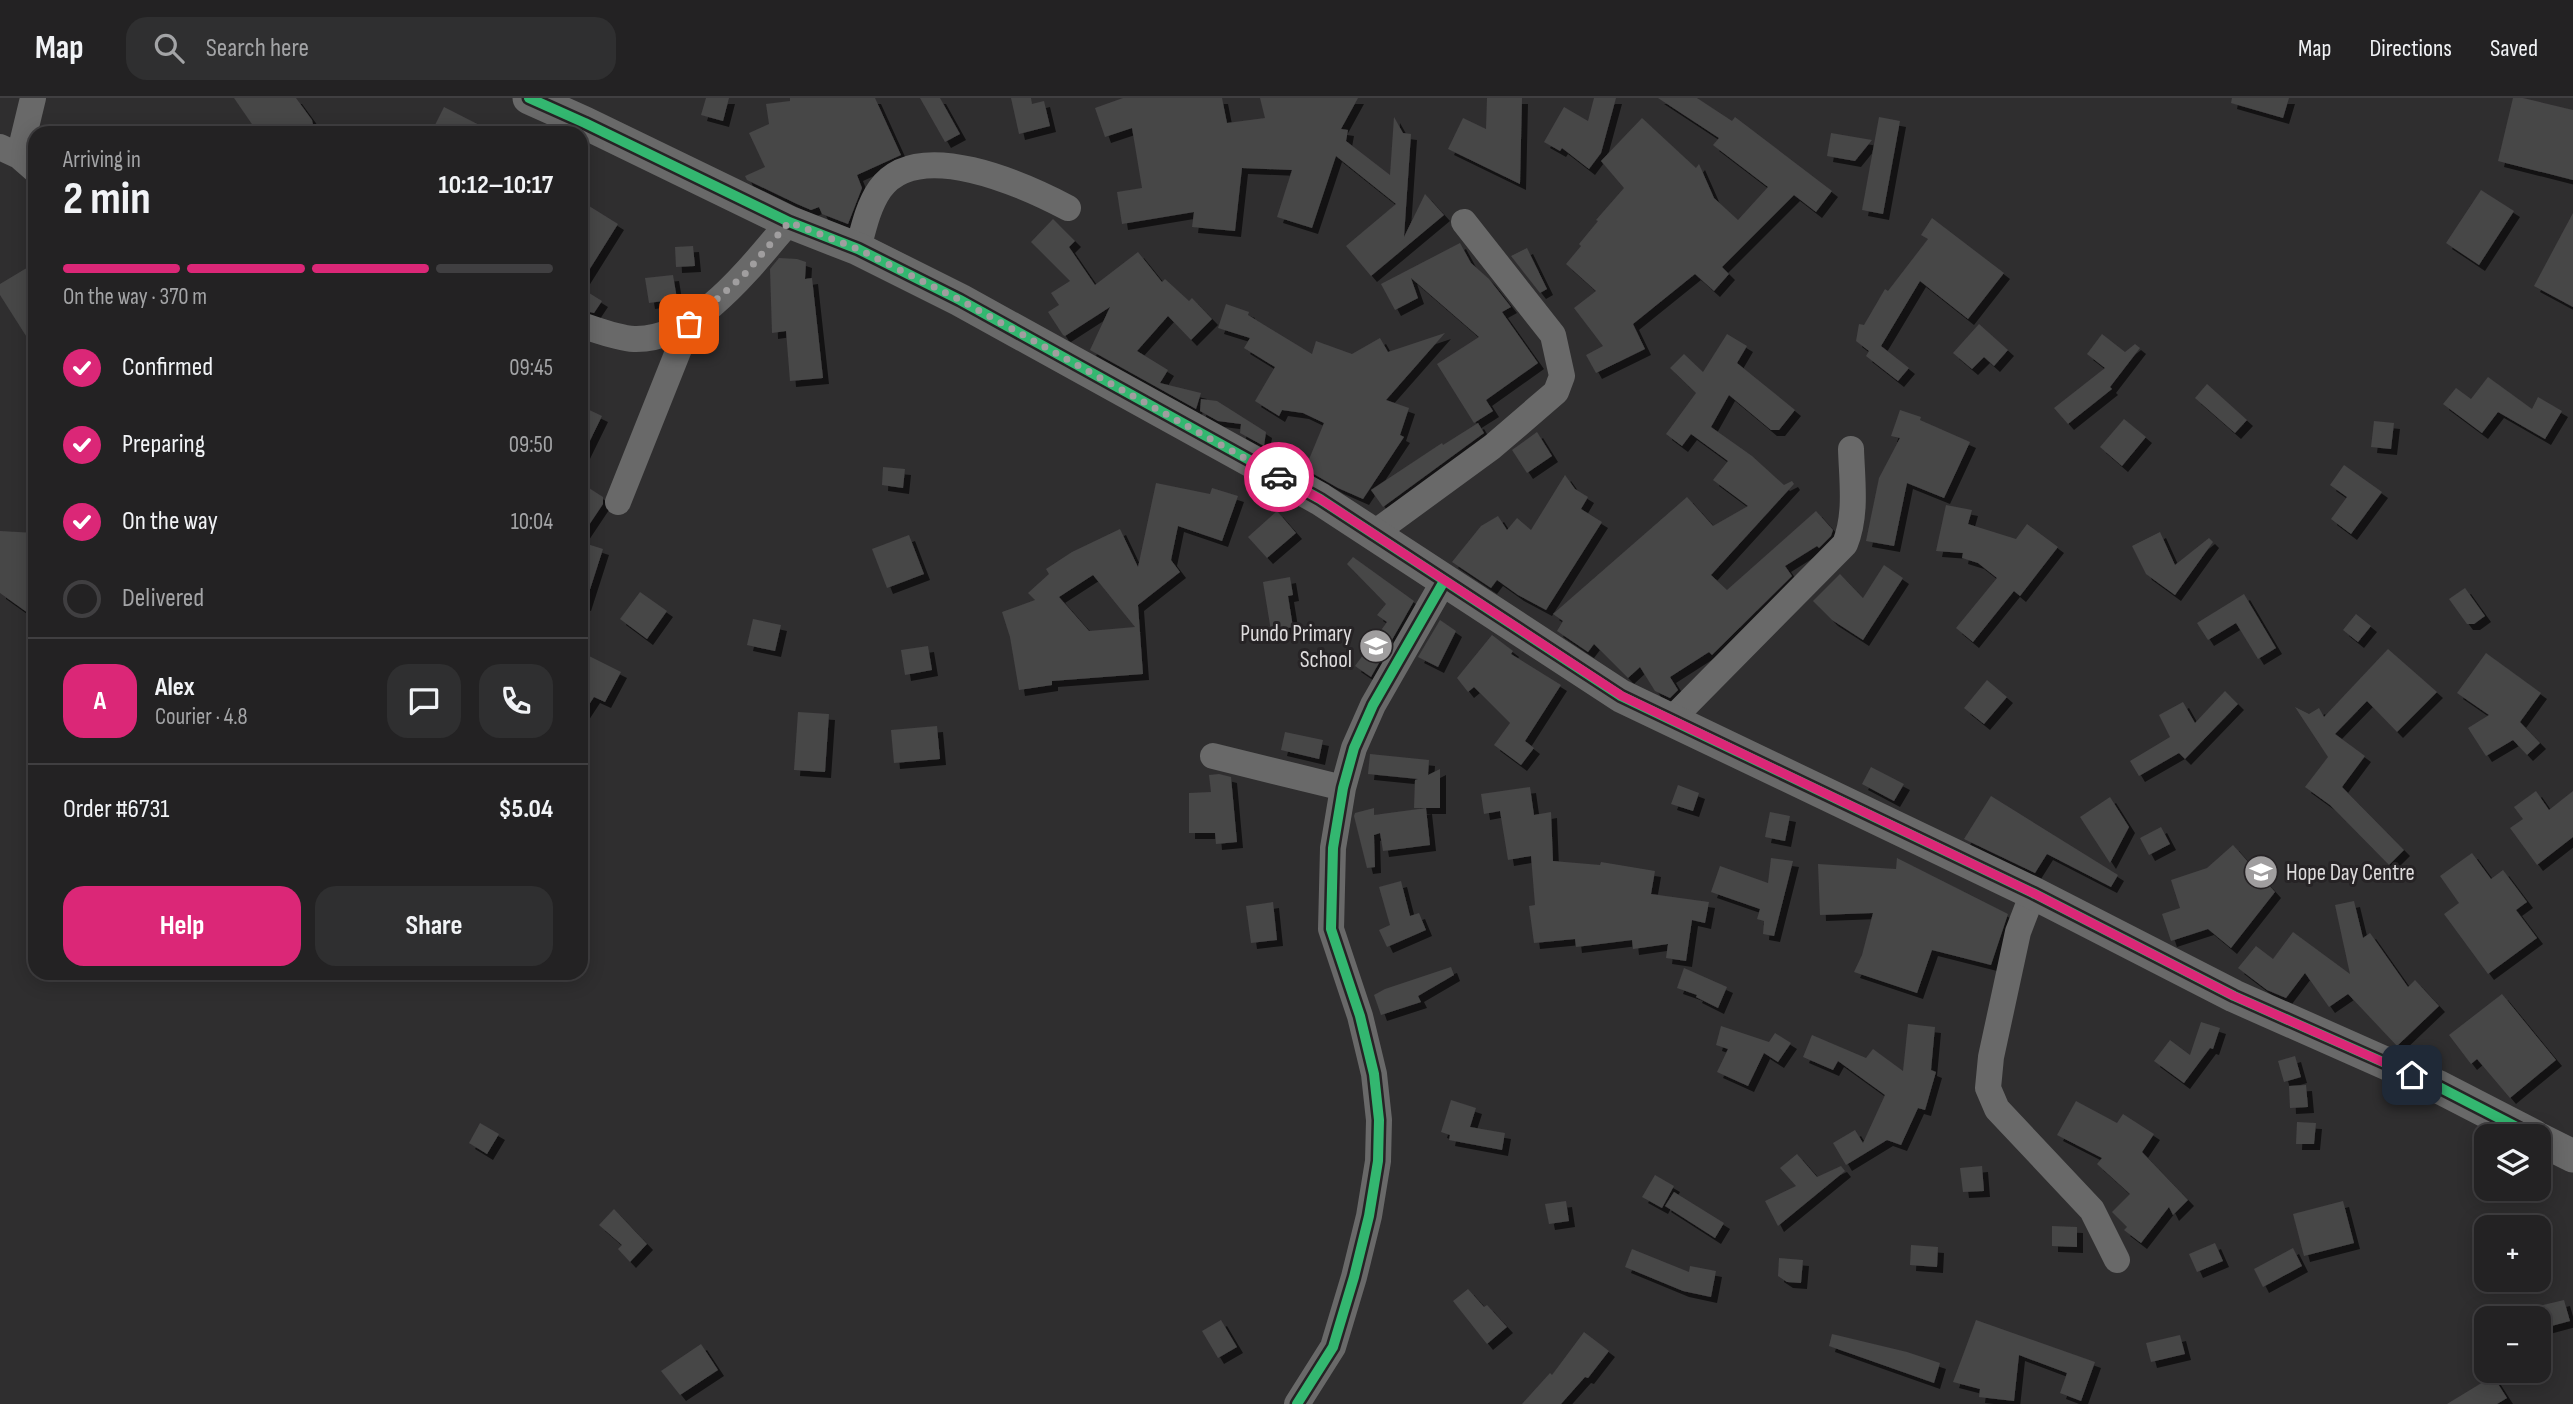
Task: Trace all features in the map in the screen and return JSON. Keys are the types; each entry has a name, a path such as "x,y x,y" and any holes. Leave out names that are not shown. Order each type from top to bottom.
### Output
{"street":[{"path":"18,158 33,98"},
{"path":"529,98 789,222 858,249 960,300 1308,492 1622,696 2033,893 2234,996 2437,1086 2511,1124"},
{"path":"858,249 867,216 880,189 896,175 929,164 968,169 1042,194 1068,208"},
{"path":"588,328 633,339 656,336 689,324 744,275 789,222"},
{"path":"1373,534 1492,447 1556,392 1562,376 1553,335 1464,222"},
{"path":"618,502 689,324"},
{"path":"1671,720 1845,544 1851,530 1853,508 1851,449"},
{"path":"1297,1404 1333,1347 1369,1216 1377,1161 1379,1120 1374,1074 1360,1017 1331,929 1333,848 1343,788 1354,748 1373,705 1444,582"},
{"path":"1213,757 1343,788"},
{"path":"2033,893 2018,932 2009,969 1991,1057 1988,1088 1997,1109 2092,1210 2117,1260"},
{"path":"2551,1145 2573,1156"}],"building":[{"path":"234,98 296,98 313,126 253,126"},
{"path":"706,98 729,98 723,121 701,115"},
{"path":"790,98 875,98 901,155 857,175 862,188 848,224 822,214 819,207 811,210 797,204 747,180 745,176 765,167 749,133 769,124 766,104 790,101"},
{"path":"920,98 940,98 960,134 945,142"},
{"path":"1011,98 1031,98 1032,104 1044,101 1050,126 1019,134"},
{"path":"1123,98 1222,98 1227,123 1265,118 1260,98 1358,98 1341,129 1348,130 1346,141 1390,175 1394,117 1403,133 1411,134 1404,237 1425,194 1444,215 1371,276 1346,246 1396,204 1336,156 1312,228 1277,217 1292,170 1242,168 1235,231 1192,227 1194,212 1122,224 1117,192 1142,188 1132,128 1105,137 1095,108"},
{"path":"1487,98 1522,98 1520,184 1448,149 1463,118 1486,129"},
{"path":"1594,98 1616,98 1601,153 1589,169 1562,148 1560,151 1544,142 1564,107 1588,121"},
{"path":"1658,98 1697,98 1732,121 1735,117 1832,191 1816,212 1794,195 1722,267 1729,274 1714,291 1695,274 1633,324 1645,349 1596,373 1586,355 1603,346 1574,308 1596,291 1566,264 1581,246 1579,244 1598,221 1596,220 1624,188 1601,161 1642,118 1696,168 1699,164 1714,198 1738,220 1768,187 1713,145 1719,138"},
{"path":"2232,98 2289,98 2283,118 2231,103"},
{"path":"2513,98 2573,110 2573,180 2498,161"},
{"path":"444,107 481,126 434,126"},
{"path":"1879,117 1900,121 1883,214 1862,210"},
{"path":"1831,133 1872,140 1855,161 1827,156"},
{"path":"2481,190 2514,211 2479,265 2446,243"},
{"path":"588,205 618,224 588,272"},
{"path":"2573,213 2573,307 2534,286"},
{"path":"1932,218 2004,273 1968,319 1920,281 1881,346 1909,368 1898,381 1866,356 1869,351 1856,341 1859,324 1864,325 1885,289 1888,291 1928,239 1921,235"},
{"path":"1053,219 1075,241 1069,247 1095,285 1138,252 1162,282 1165,279 1189,301 1192,298 1212,319 1191,340 1168,316 1137,351 1168,370 1160,383 1201,393 1196,409 1090,350 1110,307 1063,335 1048,312 1059,305 1051,293 1070,281 1031,242"},
{"path":"1460,243 1471,263 1489,279 1511,307 1502,312 1538,363 1486,400 1493,411 1474,423 1437,364 1479,337 1411,278 1418,298 1395,310 1381,284"},
{"path":"693,246 695,266 676,267 675,247"},
{"path":"1527,248 1547,289 1540,293 1511,256"},
{"path":"779,258 806,262 805,279 812,278 823,378 790,381 786,331 772,333 770,269"},
{"path":"28,267 28,339 0,295 0,284"},
{"path":"673,275 677,299 649,303 645,278"},
{"path":"588,292 602,301 594,313 588,312"},
{"path":"1226,304 1249,312 1248,315 1312,354 1316,341 1352,354 1380,338 1388,352 1445,333 1386,400 1409,408 1400,435 1404,437 1363,499 1305,469 1324,423 1303,413 1282,410 1279,416 1255,401 1275,367 1244,348 1250,338 1218,328"},
{"path":"1979,324 2008,350 1994,366 1984,357 1972,369 1953,353"},
{"path":"1727,334 1747,346 1737,363 1795,410 1779,430 1771,430 1729,395 1711,427 1752,456 1784,485 1792,481 1794,484 1711,575 1727,590 1816,511 1833,530 1831,536 1819,548 1817,546 1785,566 1792,576 1712,655 1709,652 1670,677 1678,690 1670,698 1655,691 1640,667 1628,678 1594,644 1588,652 1557,631 1563,621 1553,614 1687,497 1713,526 1748,506 1713,480 1728,461 1691,434 1682,446 1666,434 1696,393 1670,368 1684,354 1703,372"},
{"path":"2102,334 2125,352 2135,344 2140,348 2110,387 2112,389 2068,424 2054,408 2105,368 2087,354"},
{"path":"2488,377 2532,409 2538,397 2562,411 2545,439 2498,412 2482,433 2443,404 2456,388 2471,399"},
{"path":"2207,384 2247,420 2235,433 2195,398"},
{"path":"1201,399 1217,401 1266,432 1264,446 1240,433 1241,424 1218,421 1200,411"},
{"path":"588,409 602,416 588,445"},
{"path":"1900,410 1921,417 1920,420 1970,442 1944,498 1907,483 1894,546 1866,541 1879,478 1900,438 1891,436"},
{"path":"2124,419 2146,437 2122,466 2100,447"},
{"path":"2374,421 2394,423 2391,449 2371,447"},
{"path":"1478,423 1484,433 1383,507 1371,490 1442,443 1443,445"},
{"path":"1537,432 1552,456 1527,473 1512,450"},
{"path":"2344,465 2382,492 2351,534 2331,519 2347,497 2330,485"},
{"path":"883,467 905,469 903,488 882,485"},
{"path":"1565,475 1575,489 1588,497 1581,509 1602,522 1546,610 1497,580 1491,588 1452,562 1481,526 1498,516 1507,530 1517,518 1531,530"},
{"path":"1156,483 1210,494 1212,488 1238,496 1222,541 1178,526 1171,560 1180,572 1138,605 1143,674 1052,681 1052,685 1019,690 1010,637 1002,612 1035,600 1028,593 1049,574 1046,569 1072,552 1120,529 1138,567","holes":["1093,575 1135,627 1089,631 1059,597"]},
{"path":"588,487 603,497 603,504 588,526"},
{"path":"1946,505 1972,510 1968,524 2016,539 2027,524 2058,547 2020,596 2014,591 1973,642 1956,628 1997,578 1978,563 1962,558 1963,553 1936,551"},
{"path":"1277,511 1296,533 1267,558 1248,537"},
{"path":"0,531 28,533 28,613 0,593"},
{"path":"2160,532 2175,565 2209,538 2213,542 2175,595 2146,574 2132,546"},
{"path":"909,535 924,574 887,588 872,549"},
{"path":"588,544 603,549 588,596"},
{"path":"1353,557 1414,601 1371,677 1355,666 1387,622 1377,615 1386,604 1347,564"},
{"path":"1884,565 1903,578 1863,640 1832,620 1813,601 1840,574 1863,598"},
{"path":"1290,577 1293,595 1288,596 1293,627 1271,631 1263,582"},
{"path":"2465,588 2485,616 2474,624 2467,624 2449,599"},
{"path":"640,592 667,611 647,639 620,619"},
{"path":"2244,594 2276,648 2258,659 2236,623 2208,640 2197,623"},
{"path":"2356,614 2371,626 2358,642 2343,630"},
{"path":"753,619 781,625 775,651 747,645"},
{"path":"1440,620 1456,631 1438,667 1418,657"},
{"path":"1492,635 1513,651 1511,654 1561,685 1525,741 1534,748 1521,765 1494,745 1510,723 1474,687 1468,692 1457,678"},
{"path":"928,646 932,670 905,675 901,650"},
{"path":"2388,649 2437,692 2397,732 2367,701 2335,734 2365,756 2342,787 2404,850 2389,865 2330,805 2305,787 2328,757 2295,707 2309,714 2319,708 2324,717"},
{"path":"2486,653 2541,693 2520,722 2540,743 2527,755 2513,740 2486,756 2468,728 2489,715 2457,693"},
{"path":"588,656 621,672 605,702 594,697 588,706"},
{"path":"1987,680 2007,697 1984,724 1964,708"},
{"path":"2225,691 2238,704 2185,759 2179,753 2139,776 2130,761 2170,737 2159,715 2183,702 2195,723"},
{"path":"798,712 829,714 825,772 794,770"},
{"path":"937,726 940,759 894,763 891,730"},
{"path":"1285,732 1323,740 1319,759 1281,750"},
{"path":"1370,754 1429,760 1428,775 1440,769 1440,808 1414,808 1415,780 1418,779 1368,774"},
{"path":"1871,767 1904,784 1894,801 1862,784"},
{"path":"1209,775 1231,777 1237,842 1216,844 1215,833 1189,833 1189,793 1211,792"},
{"path":"1678,785 1699,793 1693,811 1671,804"},
{"path":"1530,787 1534,815 1551,812 1553,861 1600,865 1601,862 1655,871 1651,894 1709,902 1705,923 1692,920 1686,961 1666,958 1668,944 1633,949 1632,940 1576,947 1575,939 1534,943 1529,906 1535,905 1531,856 1508,860 1500,811 1484,814 1481,794"},
{"path":"2536,791 2549,810 2573,791 2573,837 2537,865 2510,828 2523,819 2514,807"},
{"path":"1991,796 2118,875 2111,887 2047,854 2035,873 1964,839"},
{"path":"2110,797 2129,827 2110,863 2080,817"},
{"path":"1374,808 1374,815 1426,808 1430,845 1383,851 1380,833 1374,835 1375,867 1367,868 1354,816 1355,813"},
{"path":"1770,812 1790,816 1785,841 1765,837"},
{"path":"2161,827 2170,844 2149,855 2140,838"},
{"path":"2233,845 2275,892 2231,948 2208,929 2171,941 2162,914 2180,908 2171,880 2207,868"},
{"path":"2472,853 2491,879 2503,870 2527,902 2516,910 2537,938 2488,974 2444,914 2459,903 2440,876"},
{"path":"1771,858 1793,861 1774,936 1763,934 1764,921 1757,919 1760,909 1711,892 1720,866 1768,883"},
{"path":"1897,858 2008,914 1991,965 1932,950 1917,993 1854,972 1862,955 1873,913 1820,915 1818,864 1896,869"},
{"path":"1401,881 1410,916 1419,913 1426,930 1387,947 1379,930 1390,925 1379,887"},
{"path":"2354,901 2363,938 2370,933 2408,987 2415,980 2439,1006 2397,1046 2348,994 2329,1007 2305,973 2286,998 2267,990 2238,968 2256,946 2273,959 2293,932 2350,974 2335,905"},
{"path":"1273,902 1277,940 1251,943 1246,906"},
{"path":"1451,967 1454,975 1418,996 1421,1002 1381,1015 1374,995"},
{"path":"1684,968 1727,987 1718,1008 1696,997 1697,995 1677,988"},
{"path":"2502,994 2556,1060 2510,1098 2477,1059 2471,1064 2449,1035"},
{"path":"2201,1022 2220,1028 2213,1049 2210,1048 2184,1083 2154,1061 2170,1040 2190,1055"},
{"path":"1908,1024 1935,1027 1931,1070 1936,1072 1925,1110 1918,1108 1901,1145 1887,1140 1846,1165 1833,1143 1855,1130 1863,1143 1885,1095 1838,1061 1833,1070 1803,1057 1812,1035 1866,1058 1873,1049 1903,1071"},
{"path":"1721,1026 1769,1042 1775,1033 1791,1043 1778,1062 1764,1053 1748,1086 1717,1072 1728,1049 1716,1045"},
{"path":"2295,1056 2301,1077 2284,1082 2278,1061"},
{"path":"2306,1085 2308,1107 2290,1108 2289,1086"},
{"path":"1451,1100 1476,1108 1470,1127 1505,1133 1502,1150 1449,1140 1450,1135 1441,1132"},
{"path":"2076,1101 2117,1123 2123,1114 2154,1134 2142,1152 2188,1200 2173,1215 2169,1207 2141,1243 2124,1230 2127,1227 2112,1212 2130,1194 2097,1164 2102,1158 2057,1135"},
{"path":"2297,1122 2316,1123 2314,1144 2296,1144"},
{"path":"480,1123 499,1134 487,1154 469,1143"},
{"path":"1797,1154 1817,1177 1841,1166 1845,1171 1778,1226 1765,1201 1796,1186 1780,1168"},
{"path":"1982,1166 1984,1191 1963,1192 1960,1168"},
{"path":"1655,1175 1674,1186 1662,1208 1642,1197"},
{"path":"1674,1192 1724,1223 1715,1238 1665,1206"},
{"path":"1566,1201 1569,1221 1549,1224 1545,1204"},
{"path":"2343,1201 2354,1243 2304,1256 2293,1214"},
{"path":"614,1209 647,1244 630,1262 618,1249 622,1245 599,1225"},
{"path":"2052,1226 2077,1227 2077,1247 2052,1246"},
{"path":"2215,1243 2223,1261 2197,1272 2189,1254"},
{"path":"1911,1245 1938,1247 1937,1267 1910,1265"},
{"path":"2293,1248 2302,1266 2263,1287 2254,1269"},
{"path":"1632,1249 1689,1272 1690,1266 1716,1271 1711,1297 1683,1291 1625,1267"},
{"path":"1779,1258 1803,1260 1801,1283 1787,1282 1778,1276"},
{"path":"1468,1289 1507,1327 1487,1344 1453,1301"},
{"path":"2564,1300 2570,1321 2551,1326 2551,1306 2539,1306"},
{"path":"1221,1320 1237,1347 1218,1358 1202,1331"},
{"path":"1976,1320 2095,1362 2081,1401 2060,1393 2067,1373 2019,1355 2014,1401 1979,1397 1980,1389 1953,1382"},
{"path":"1584,1332 1609,1351 1588,1378 1585,1377 1561,1404 1522,1404 1550,1373 1552,1375"},
{"path":"1832,1334 1940,1363 1934,1383 1829,1346"},
{"path":"2180,1335 2185,1354 2151,1362 2146,1343"},
{"path":"701,1344 718,1370 680,1395 661,1371"},
{"path":"2482,1383 2497,1383 2507,1398 2497,1404 2447,1404"}],"cycle path":[{"path":"529,98 789,222 858,249 960,300 1320,499 1621,696 2033,893 2234,996 2437,1086 2511,1124"},
{"path":"1297,1404 1333,1347 1369,1216 1378,1161 1379,1120 1374,1074 1360,1016 1331,929 1333,848 1343,788 1354,748 1373,705 1444,581"}],"way so far":[{"path":"689,324 744,275 789,222 858,249 960,300 1279,477"}],"place":[{"name":"Pundo Primary School","path":"1376,646"},
{"name":"Hope Day Centre","path":"2261,872"}],"route":[{"path":"1279,477 1320,499 1622,696 2033,893 2234,996 2412,1075"}]}
